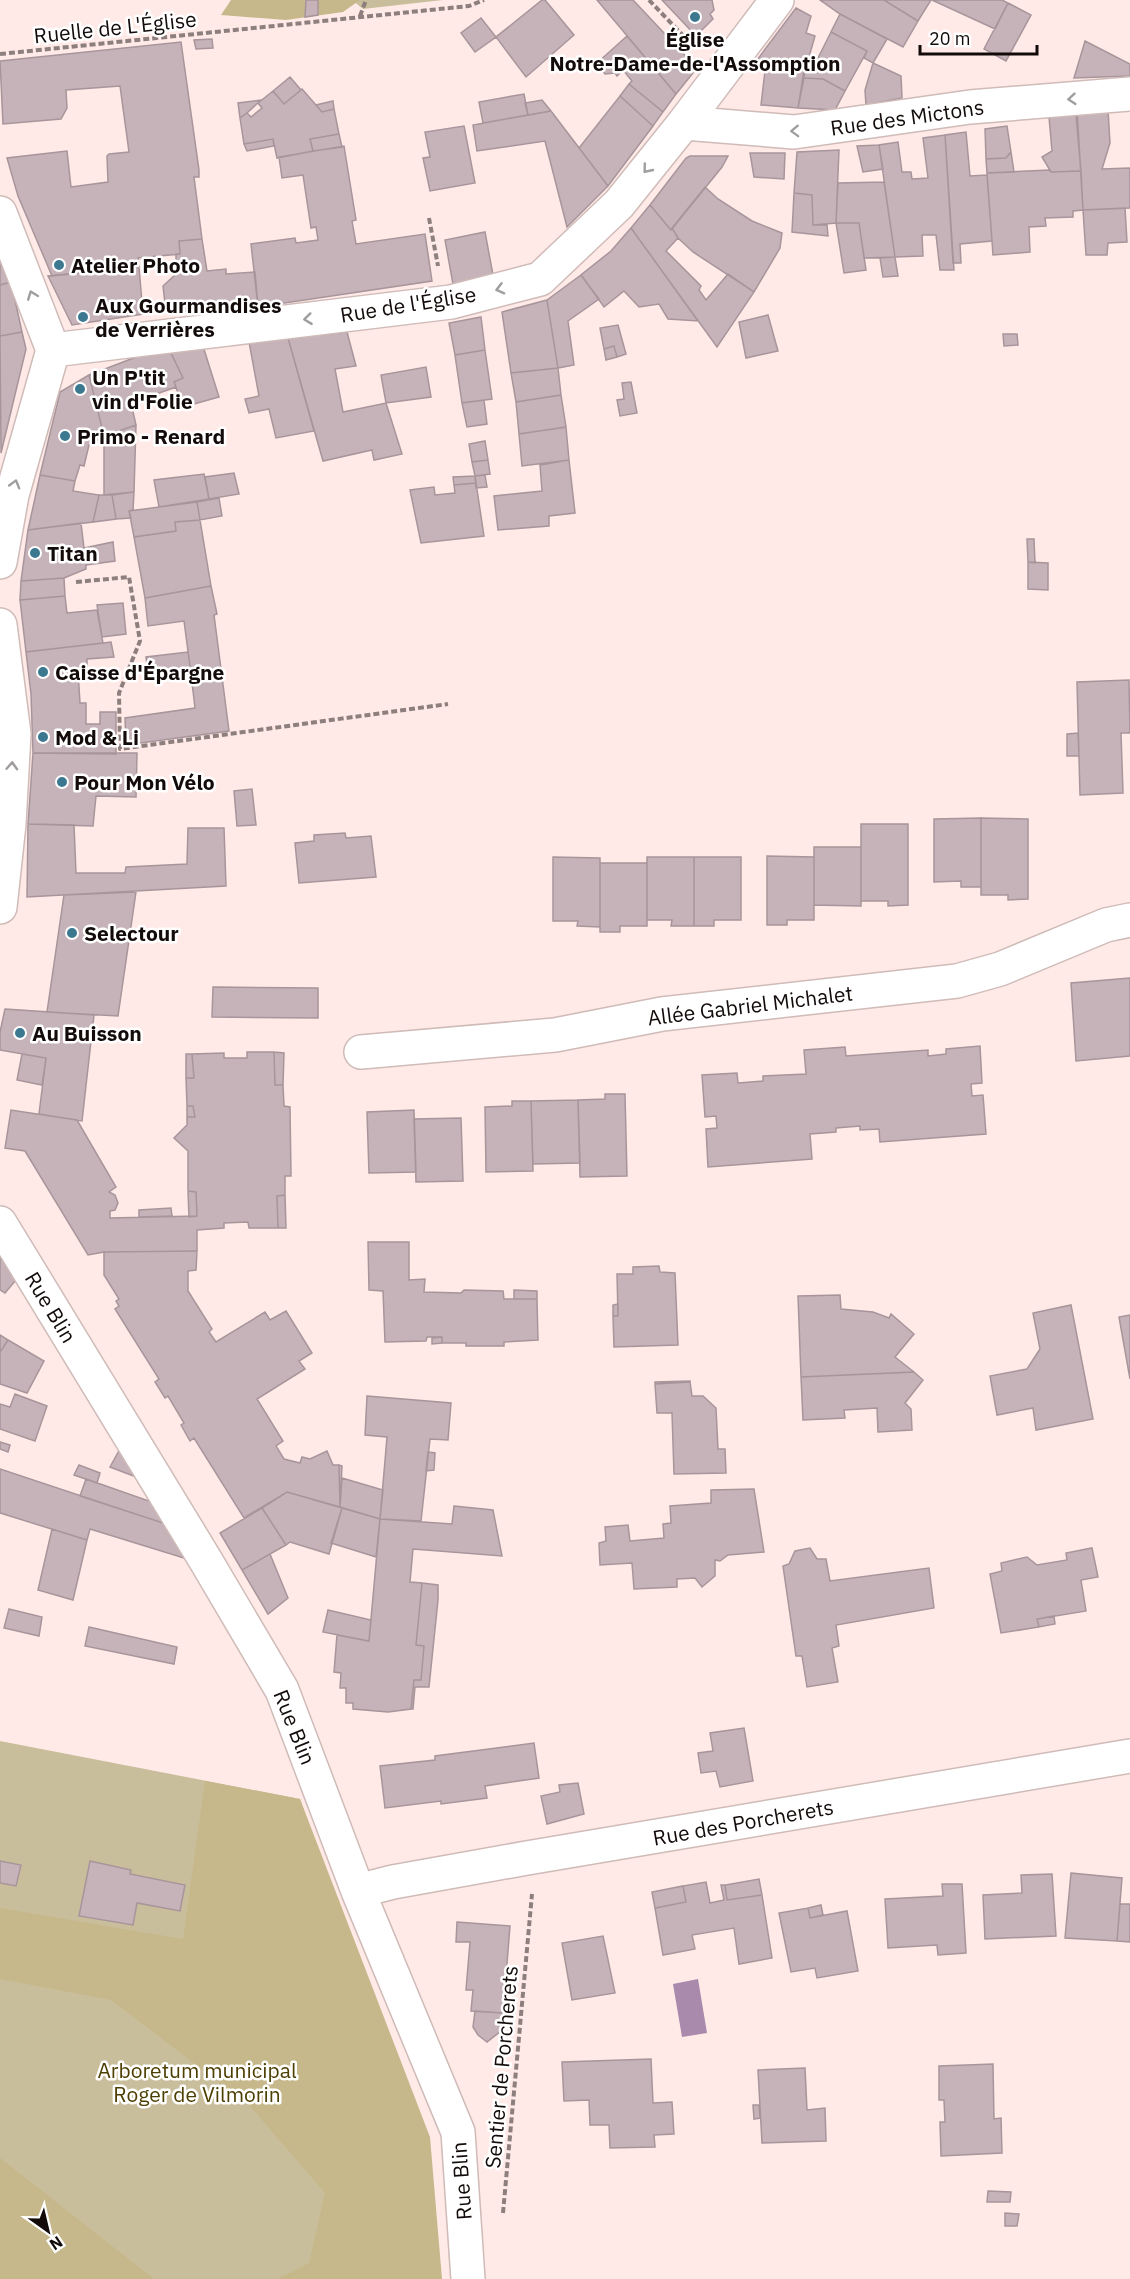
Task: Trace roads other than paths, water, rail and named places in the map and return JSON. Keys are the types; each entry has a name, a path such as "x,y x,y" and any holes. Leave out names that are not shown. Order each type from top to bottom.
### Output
{"street":[{"name":"Rue de l'Église","path":"53,350 444,302 540,279 619,204 777,0"},
{"name":"Rue des Mictons","path":"684,123 794,132 970,107 1130,94"},
{"path":"0,213 53,350 12,495 0,562"},
{"path":"0,907 14,734 1,641"},
{"name":"Allée Gabriel Michalet","path":"361,1052 555,1035 662,1014 957,981 1000,969 1106,925 1130,921"},
{"name":"Rue Blin","path":"0,1223 282,1690 358,1891 458,2132 468,2279"},
{"name":"Rue des Porcherets","path":"358,1891 393,1882 528,1858 1130,1756"}],"place":[{"name":"Église Notre-Dame-de-l'Assomption","path":"695,17"},
{"name":"Atelier Photo","path":"59,265"},
{"name":"Aux Gourmandises de Verrières","path":"83,317"},
{"name":"Un P'tit vin d'Folie","path":"80,389"},
{"name":"Primo - Renard","path":"65,436"},
{"name":"Titan","path":"35,553"},
{"name":"Caisse d'Épargne","path":"43,672"},
{"name":"Mod & Li","path":"43,737"},
{"name":"Pour Mon Vélo","path":"62,782"},
{"name":"Selectour","path":"72,933"},
{"name":"Au Buisson","path":"20,1033"}],"park label":[{"name":"Arboretum municipal Roger de Vilmorin","path":"197,2082"}]}
